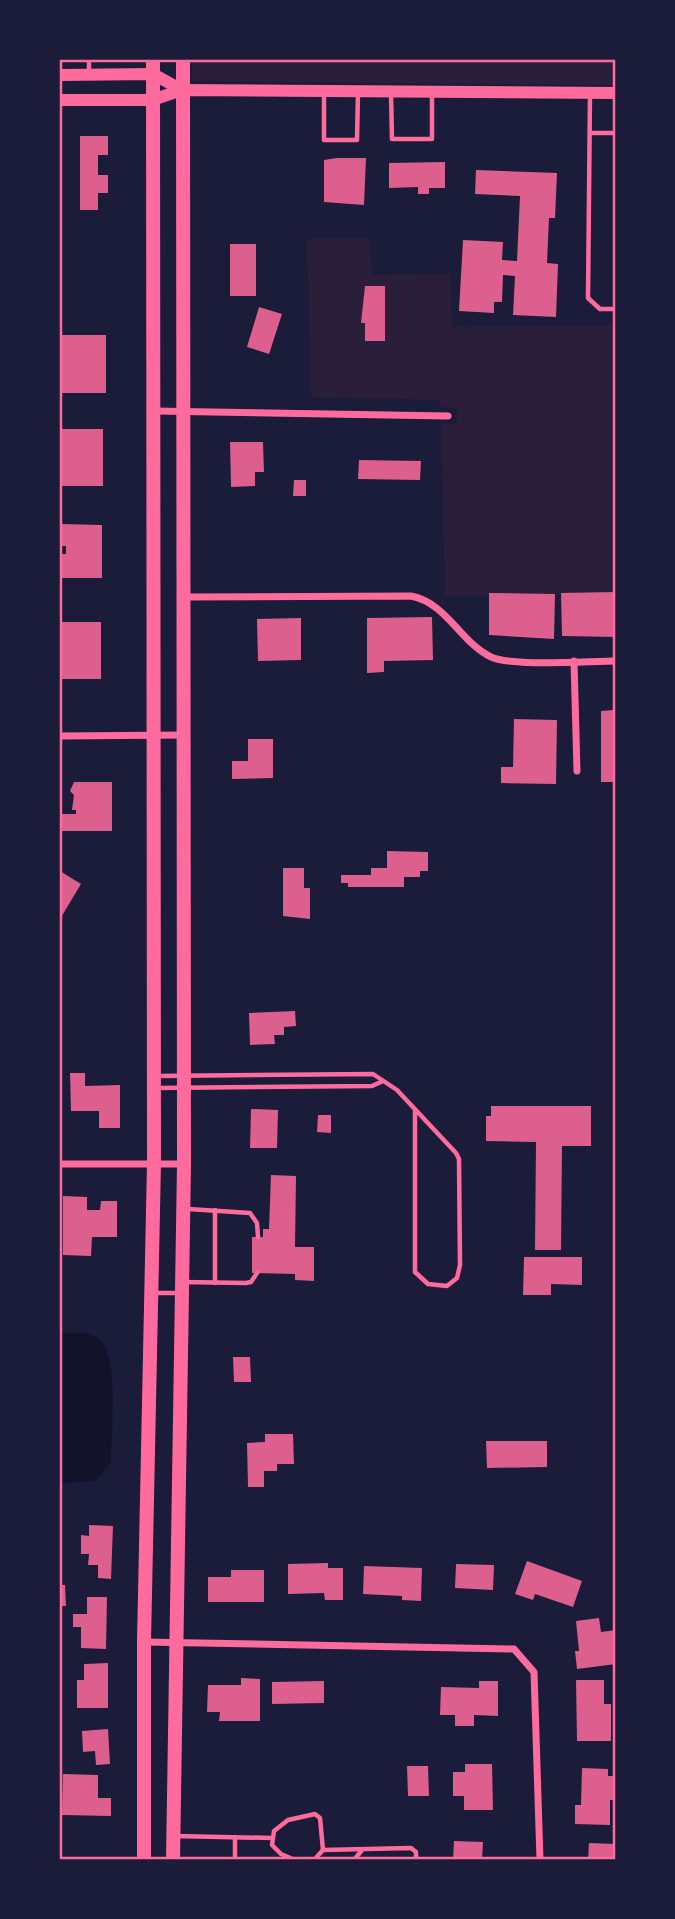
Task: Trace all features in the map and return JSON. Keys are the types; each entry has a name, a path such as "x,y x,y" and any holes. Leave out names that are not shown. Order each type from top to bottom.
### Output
{"main road":[{"path":"173,1860 174,1642 184,1164 183,60"},
{"path":"145,1860 144,1642 154,1163 153,66"}],"street":[{"path":"60,75 89,75 153,66 183,90"},
{"path":"60,100 152,100 183,90 615,93"},
{"path":"153,411 448,415"},
{"path":"185,597 411,596 433,603 478,648 499,660 615,661"},
{"path":"574,661 577,771"},
{"path":"60,736 184,735"},
{"path":"60,1164 184,1164"},
{"path":"144,1642 514,1649 534,1672 540,1860"}],"lane":[{"path":"89,60 89,75"},
{"path":"324,91 324,140 357,140 358,91"},
{"path":"391,92 392,139 432,139 432,92"},
{"path":"590,93 588,298 600,309 615,309"},
{"path":"590,133 615,133"},
{"path":"154,1082 373,1074 384,1081 415,1110 459,1159 460,1265 457,1278 447,1286 428,1284 415,1272 415,1110"},
{"path":"154,1082 372,1086 384,1081"},
{"path":"183,1209 215,1210 253,1216 258,1237"},
{"path":"215,1210 215,1283"},
{"path":"152,1293 215,1283 251,1282 257,1273"},
{"path":"295,1860 281,1854 272,1845 274,1831 288,1820 304,1814 315,1814 320,1818 323,1850 314,1860"},
{"path":"174,1836 273,1838"},
{"path":"235,1837 235,1860"},
{"path":"323,1850 411,1848 416,1852 416,1860"},
{"path":"354,1860 362,1850"}],"shaded area":[{"path":"192,60 615,60 615,85 192,81"},
{"path":"307,239 369,239 373,275 450,274 453,327 615,326 615,595 445,596 441,424 456,424 457,408 441,407 440,400 311,397"},
{"path":"60,1333 84,1333 98,1338 105,1347 109,1360 113,1396 111,1462 95,1481 60,1483"}],"building":[{"path":"80,136 108,136 108,155 98,155 98,175 108,175 108,193 98,193 98,210 80,210"},
{"path":"366,158 364,205 324,202 324,160"},
{"path":"445,162 445,188 429,188 429,194 418,194 418,187 389,188 389,163"},
{"path":"476,170 557,173 555,218 549,218 547,263 558,264 556,317 513,315 515,276 503,275 502,302 494,302 494,313 459,311 463,240 503,242 502,260 517,261 520,196 475,194"},
{"path":"230,244 256,244 256,296 230,296"},
{"path":"365,286 385,286 385,341 365,341 365,323 361,323"},
{"path":"259,307 282,314 269,354 247,347"},
{"path":"61,335 106,335 106,393 60,393"},
{"path":"60,429 103,429 103,486 62,486"},
{"path":"230,442 263,442 264,472 255,472 255,486 231,487"},
{"path":"359,460 421,461 420,480 358,479"},
{"path":"294,480 306,480 306,496 293,496"},
{"path":"60,524 102,525 102,578 60,578 60,554 66,554 66,546 60,546"},
{"path":"616,592 616,637 562,636 561,593"},
{"path":"489,593 555,594 554,639 489,635"},
{"path":"432,617 433,660 384,661 384,672 367,673 367,618"},
{"path":"301,618 301,660 258,661 257,619"},
{"path":"60,622 101,622 101,679 60,679"},
{"path":"613,699 616,699 616,782 601,782 601,711 613,710"},
{"path":"514,719 557,720 556,784 501,783 501,767 513,767"},
{"path":"248,739 273,739 273,778 232,779 232,761 248,761"},
{"path":"74,782 112,782 112,831 60,831 60,814 76,814 76,810 72,810 74,795 70,791"},
{"path":"387,851 428,852 428,871 420,871 420,877 404,877 404,887 348,887 348,883 341,883 341,875 371,875 371,868 387,868"},
{"path":"283,868 304,868 304,888 310,888 310,919 283,916"},
{"path":"60,871 81,884 60,919"},
{"path":"295,1011 296,1026 284,1027 284,1035 274,1035 275,1044 250,1045 249,1013"},
{"path":"70,1073 85,1073 85,1086 120,1085 120,1128 99,1128 99,1111 71,1111"},
{"path":"491,1106 591,1106 591,1146 562,1146 561,1250 535,1250 536,1142 486,1141 486,1116 491,1116"},
{"path":"251,1109 278,1110 277,1148 250,1148"},
{"path":"318,1115 331,1115 331,1133 317,1132"},
{"path":"271,1175 296,1176 295,1247 314,1247 314,1281 295,1280 295,1274 252,1273 252,1237 263,1237 263,1229 269,1229"},
{"path":"63,1196 87,1197 87,1210 100,1210 101,1201 117,1201 117,1237 92,1237 91,1256 63,1255"},
{"path":"524,1257 582,1257 582,1285 551,1284 551,1295 523,1295"},
{"path":"233,1357 250,1357 251,1382 234,1382"},
{"path":"265,1434 293,1434 294,1464 277,1464 277,1471 264,1471 264,1487 248,1487 247,1443 265,1442"},
{"path":"486,1441 547,1441 547,1467 487,1468"},
{"path":"89,1525 113,1526 111,1579 98,1578 98,1565 88,1565 89,1554 81,1554 81,1535 89,1536"},
{"path":"527,1561 582,1581 573,1607 535,1594 533,1600 515,1594"},
{"path":"328,1563 328,1568 343,1568 343,1600 325,1600 324,1593 288,1594 288,1564"},
{"path":"456,1564 494,1565 493,1590 455,1588"},
{"path":"364,1566 422,1568 421,1601 402,1600 402,1596 363,1594"},
{"path":"231,1570 264,1570 264,1602 208,1602 208,1577 231,1577"},
{"path":"60,1585 65,1585 66,1606 60,1606"},
{"path":"87,1597 107,1597 106,1649 81,1648 81,1627 73,1627 73,1614 87,1614"},
{"path":"599,1618 601,1632 616,1630 616,1664 577,1669 575,1651 579,1651 576,1621"},
{"path":"108,1663 108,1708 77,1708 77,1680 84,1680 84,1664"},
{"path":"241,1678 260,1679 260,1721 219,1721 220,1712 207,1712 208,1685 241,1685"},
{"path":"576,1680 604,1680 604,1704 611,1704 611,1741 577,1741"},
{"path":"324,1681 324,1703 272,1704 272,1682"},
{"path":"479,1681 498,1681 498,1716 474,1715 474,1726 455,1726 455,1715 440,1715 441,1687 479,1688"},
{"path":"108,1729 110,1764 96,1765 95,1751 83,1752 82,1731"},
{"path":"465,1764 492,1764 493,1810 464,1810 464,1796 453,1796 453,1772 465,1772"},
{"path":"407,1766 428,1766 429,1796 408,1796"},
{"path":"582,1768 608,1769 608,1776 616,1776 616,1800 610,1800 610,1825 575,1824 575,1805 581,1805"},
{"path":"63,1774 98,1775 98,1798 111,1798 111,1816 62,1815"},
{"path":"454,1841 483,1842 482,1860 453,1860"},
{"path":"589,1843 616,1844 616,1860 588,1860"}]}
